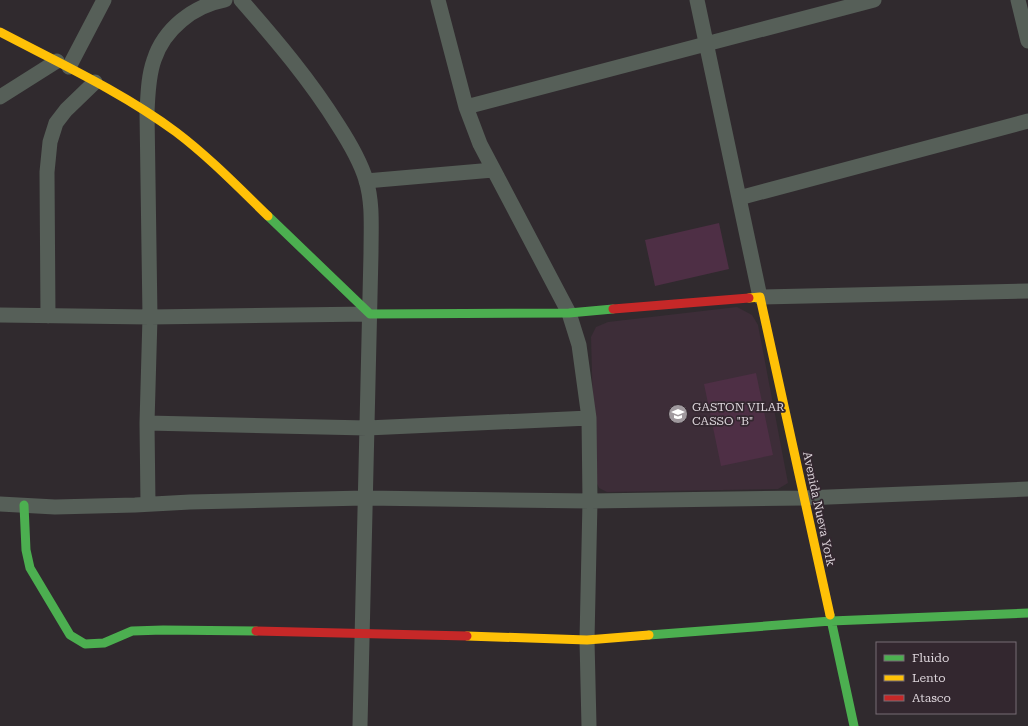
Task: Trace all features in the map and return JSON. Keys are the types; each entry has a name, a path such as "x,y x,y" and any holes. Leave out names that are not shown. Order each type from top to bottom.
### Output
{"street":[{"path":"0,97 63,64 104,0"},
{"path":"148,504 147,423 150,317 147,112 148,87 154,60 163,39 183,18 202,6 225,0"},
{"path":"241,0 276,39 320,96 349,143 360,166 366,181 371,206 370,314 360,726"},
{"path":"438,0 466,107 480,144 569,313 579,345 589,418 589,726"},
{"path":"696,0 760,297"},
{"path":"466,107 874,0"},
{"path":"1018,0 1028,41"},
{"path":"0,32 95,82 147,112 177,133 219,168 370,314"},
{"path":"48,316 47,172 50,142 56,124 66,110 95,82"},
{"path":"739,198 1028,121"},
{"path":"366,181 493,170"},
{"path":"0,315 150,317 569,313 760,297 1028,291"},
{"name":"Avenida Nueva York","path":"760,297 854,726"},
{"path":"147,423 367,428 589,418"},
{"path":"0,504 55,507 366,498 590,501 804,498 1028,489"},
{"path":"24,505 26,550 30,568 70,635 85,644 104,643 132,631 163,630 362,633 588,640 831,621 1028,613"}],"shaded area":[{"path":"719,223 729,269 655,286 645,240"},
{"path":"737,307 752,315 758,325 788,483 778,489 607,492 599,488 595,479 591,337 596,327 608,322"},
{"path":"756,373 773,455 721,466 704,384"}],"traffic: fast":[{"path":"268,216 370,314 569,313 613,309"},
{"path":"24,505 26,550 30,568 70,635 85,644 104,643 132,631 256,631"},
{"path":"649,635 831,621 1028,613"},
{"path":"830,615 854,726"}],"traffic: slow":[{"path":"0,32 112,91 155,117 176,132 223,172 268,216"},
{"path":"749,298 760,297 830,615"},
{"path":"467,636 587,640 649,635"}],"traffic: jam":[{"path":"613,309 749,298"},
{"path":"256,631 467,636"}],"place":[{"name":"GASTON VILAR CASSO \"B\"","path":"678,414"}]}
